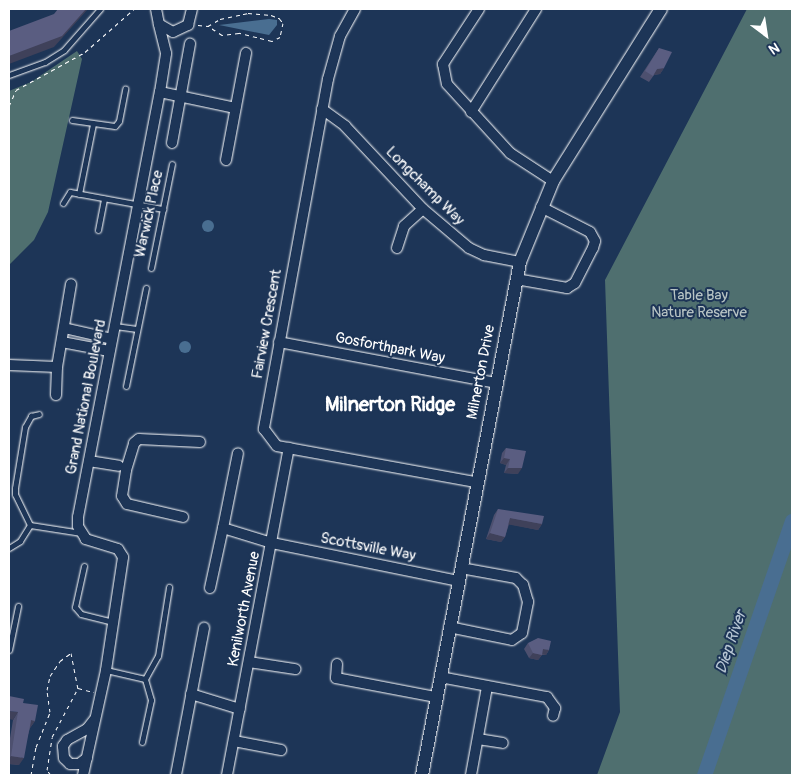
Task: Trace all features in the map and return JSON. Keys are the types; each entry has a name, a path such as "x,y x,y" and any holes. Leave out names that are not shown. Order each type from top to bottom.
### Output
{"street":[{"name":"Grand National Boulevard","path":"81,533 78,517 166,54 156,9"},
{"path":"159,24 173,32 188,25 192,9"},
{"name":"Fairview Crescent","path":"355,9 334,55 322,109 264,429 273,444 476,482"},
{"path":"479,9 443,64 447,84 510,153 553,181"},
{"path":"471,112 536,9"},
{"name":"Milnerton Drive","path":"422,775 476,482 520,262 553,181 661,9"},
{"name":"Grand National Boulevard","path":"166,54 188,25"},
{"path":"172,143 190,44"},
{"path":"226,160 234,108 246,52"},
{"path":"160,92 234,108"},
{"name":"Longchamp Way","path":"322,109 345,126 422,209 474,252 520,262"},
{"path":"516,279 567,288 575,283 594,248 595,241 590,232 541,207"},
{"path":"397,248 404,226 422,209"},
{"path":"56,395 57,368 72,284"},
{"path":"64,328 112,339"},
{"path":"62,342 109,351"},
{"name":"Gosforthpark Way","path":"279,342 496,383"},
{"path":"9,365 57,368"},
{"path":"183,517 127,504 122,496 123,468 134,443 139,439 200,442"},
{"name":"Kenilworth Avenue","path":"228,775 289,448"},
{"path":"210,588 238,454"},
{"path":"89,461 123,468"},
{"name":"Scottsville Way","path":"223,528 272,544 460,574 516,578 523,585 528,602 522,633 512,640 449,627"},
{"path":"81,533 95,544 118,549 123,557 106,670 94,719 84,773"},
{"path":"176,775 204,628"},
{"path":"249,662 295,669"},
{"path":"337,664 336,678 436,697"},
{"path":"440,677 547,697 555,708 553,716"},
{"path":"471,775 487,686"},
{"path":"191,694 240,710"},
{"path":"87,758 79,764 70,764 64,758 63,746 66,740 86,729 94,719"},
{"path":"478,738 503,743"},
{"path":"234,741 281,750"}],"lane":[{"path":"9,75 45,62 64,50 100,9"},
{"path":"72,120 110,127 119,121 125,89"},
{"path":"63,203 68,193 79,194 93,124"},
{"name":"Warwick Place","path":"150,268 160,209 172,164"},
{"name":"Warwick Place","path":"79,194 160,209"},
{"path":"98,230 104,198"},
{"path":"126,386 146,288"},
{"path":"115,326 137,329"},
{"path":"30,525 15,494 15,488 25,428 31,416 39,414"},
{"path":"30,525 81,533"},
{"path":"9,548 20,541 30,525"},
{"path":"84,566 75,607 81,614 113,622"},
{"path":"142,742 151,700 145,679 158,656 169,587"},
{"path":"9,650 18,606"},
{"path":"106,670 145,679"}],"path":[{"path":"9,106 16,90 85,52 134,9"},
{"path":"188,25 208,26 220,20 248,13 271,14 279,18 283,23 280,37 272,41 239,33 222,35 208,26"},
{"path":"31,775 36,747 50,712 47,690 50,676 60,661 71,653 78,688 52,737 47,770 51,775"},
{"path":"78,688 100,694"}],"green space":[{"name":"Table Bay Nature Reserve","path":"747,9 792,9 792,775 597,775 620,712 605,280"},
{"path":"77,51 82,59 48,212 34,240 9,265 9,91 31,82"}],"water":[{"path":"269,19 277,20 277,25 269,35 219,25"},
{"path":"208,220 214,226 208,232 202,226"},
{"path":"185,341 191,347 185,353 179,347"}],"building":[{"path":"58,9 86,9 62,36 9,56 9,31 54,14"},
{"path":"659,48 672,52 664,68 657,69 653,76 645,71"},
{"path":"506,448 526,451 522,468 508,468 510,459 504,458"},
{"path":"498,509 544,516 542,524 510,518 505,537 490,533"},
{"path":"538,638 551,641 549,650 543,649 542,655 533,653 528,643"},
{"path":"9,696 24,699 23,703 38,705 35,721 31,720 24,758 11,756 18,712 9,711"}],"waterway":[{"name":"Diep River","path":"704,775 792,521"}],"district":[{"name":"Milnerton Ridge","path":"390,404"}]}
